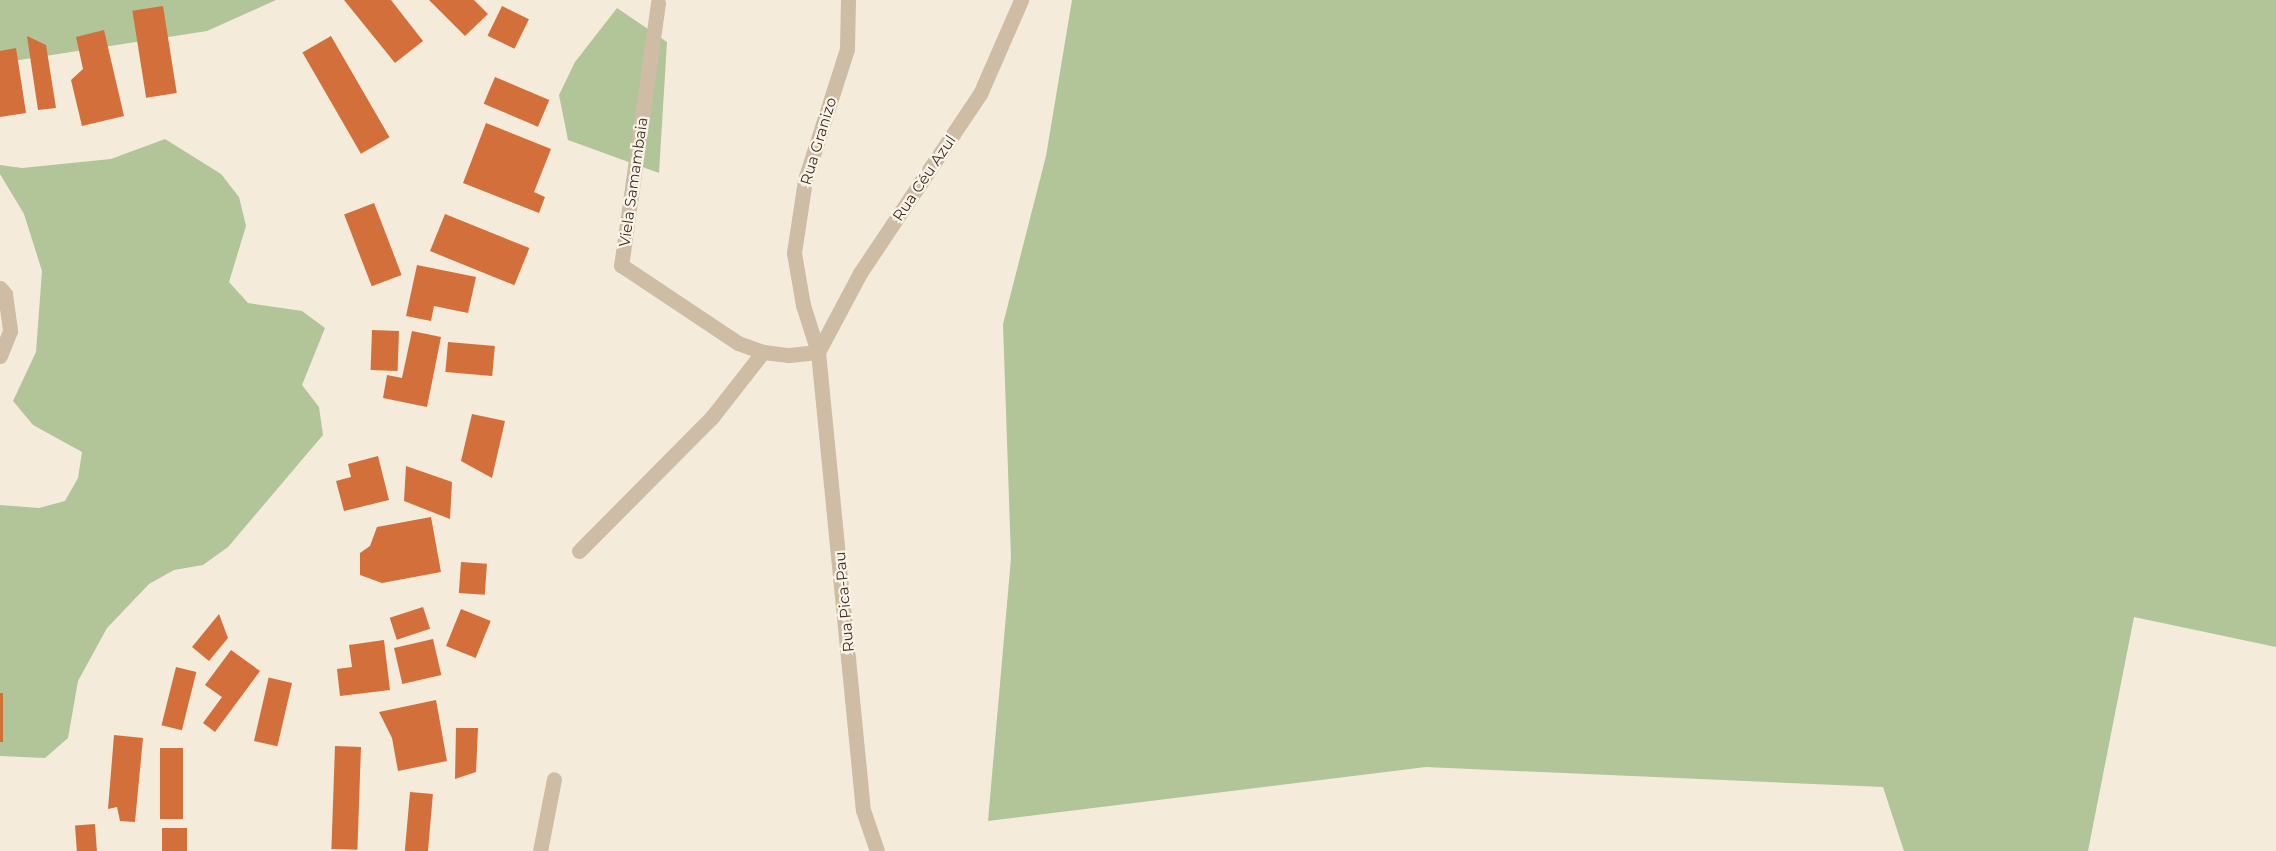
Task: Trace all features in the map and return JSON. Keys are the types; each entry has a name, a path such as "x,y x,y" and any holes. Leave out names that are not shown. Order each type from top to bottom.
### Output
{"street":[{"name":"Rua Granizo","path":"818,352 802,304 794,253 804,180 847,49 848,0"},
{"name":"Rua Céu Azul","path":"818,352 860,273 980,94 1021,0"},
{"name":"Viela Samambaia","path":"658,3 621,265 738,343 764,352 789,355 818,352"},
{"path":"0,288 5,294 10,331 0,356"},
{"path":"579,551 712,417 764,352"},
{"name":"Rua Pica-Pau","path":"818,352 863,810 877,851"},
{"path":"540,851 554,779"}],"green space":[{"path":"0,0 276,0 207,31 0,63"},
{"path":"1072,0 2276,0 2276,647 2134,617 2088,851 1904,851 1883,787 1426,767 988,821 1011,558 1003,324 1046,156"},
{"path":"617,8 667,42 659,173 568,140 559,95 575,62"},
{"path":"165,139 221,174 239,197 246,226 229,282 248,303 302,311 325,328 302,385 319,407 323,435 228,547 203,565 174,570 149,584 107,628 78,681 68,738 45,758 0,756 0,505 39,508 65,501 78,478 82,452 33,425 13,401 36,352 42,271 24,214 0,174 0,165 22,168 111,159"}],"building":[{"path":"344,0 391,0 423,41 395,63"},
{"path":"429,0 474,0 488,14 465,36"},
{"path":"163,6 177,93 146,98 132,11"},
{"path":"502,6 529,19 514,49 488,36"},
{"path":"104,30 124,116 82,126 71,80 83,69 76,37"},
{"path":"27,36 46,45 56,108 38,110"},
{"path":"331,36 390,137 361,154 302,52"},
{"path":"16,48 26,113 0,117 0,51"},
{"path":"495,77 549,100 538,127 484,104"},
{"path":"486,123 551,149 534,192 545,197 539,213 463,183"},
{"path":"374,203 402,275 372,286 344,214"},
{"path":"445,214 529,248 514,285 430,251"},
{"path":"417,265 476,277 468,313 434,306 431,321 406,316"},
{"path":"372,330 399,331 398,371 371,370"},
{"path":"412,331 441,337 427,407 383,398 387,375 402,378"},
{"path":"448,342 495,346 492,376 445,372"},
{"path":"472,414 505,421 492,478 461,461"},
{"path":"378,456 389,500 344,511 336,481 351,477 348,464"},
{"path":"406,466 452,482 450,519 404,501"},
{"path":"431,517 441,572 382,583 360,575 360,553 370,546 377,527"},
{"path":"461,562 487,564 485,595 459,593"},
{"path":"423,607 430,629 397,640 390,618"},
{"path":"461,609 491,621 476,658 446,646"},
{"path":"219,614 228,638 209,661 192,647"},
{"path":"433,639 441,675 402,684 394,648"},
{"path":"384,640 390,690 340,696 337,669 352,667 349,645"},
{"path":"231,650 260,671 215,732 203,723 222,697 205,685"},
{"path":"176,667 196,672 182,730 161,725"},
{"path":"269,678 292,683 277,746 254,741"},
{"path":"0,693 3,693 3,742 0,742"},
{"path":"436,700 447,761 398,771 392,738 379,712"},
{"path":"456,728 478,728 476,772 455,779"},
{"path":"114,735 143,738 135,822 120,821 117,807 108,809"},
{"path":"335,746 361,747 357,850 331,849"},
{"path":"160,748 183,748 183,819 160,819"},
{"path":"410,792 433,794 428,851 405,851"},
{"path":"95,824 97,851 77,851 75,825"},
{"path":"162,828 187,828 187,851 162,851"}]}
